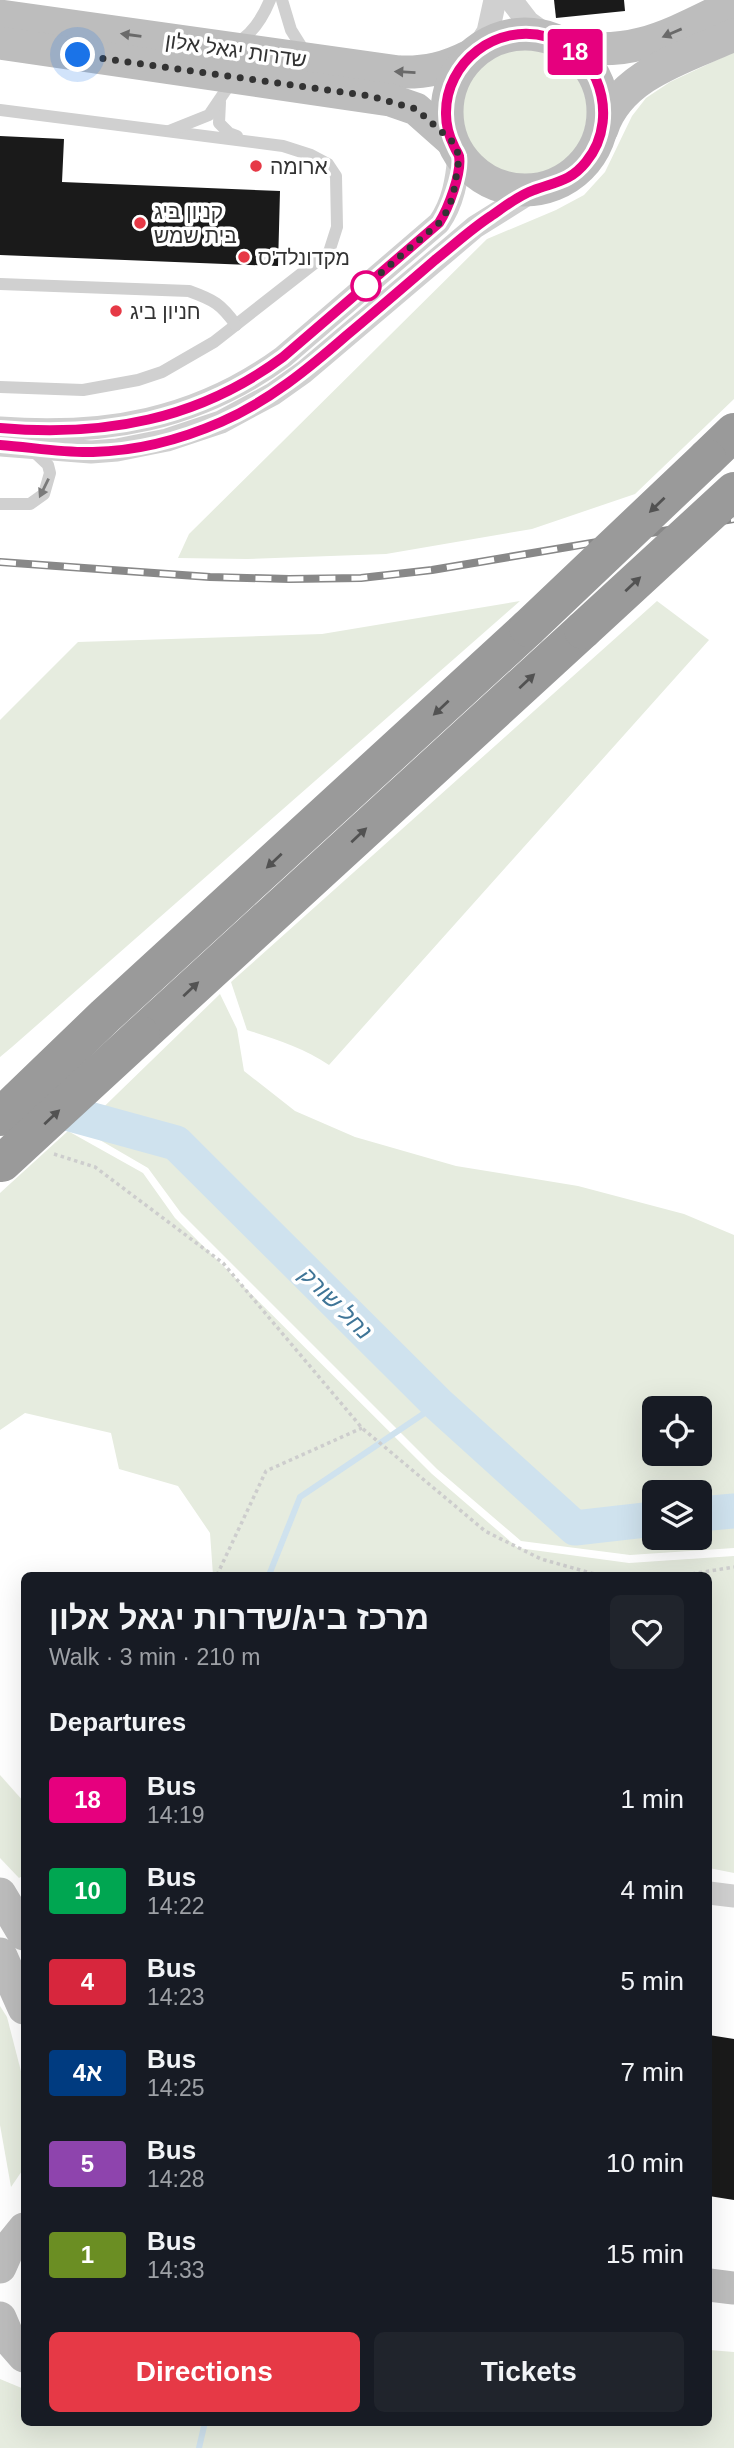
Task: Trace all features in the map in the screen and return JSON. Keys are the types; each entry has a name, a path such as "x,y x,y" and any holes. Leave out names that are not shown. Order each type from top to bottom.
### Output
{"highway":[{"path":"0,1117 105,1016 528,628 720,445"},
{"path":"1,1163 734,491"}],"main road":[{"path":"734,4 678,31 630,47 596,50 537,35 513,35 491,42 473,53 457,72 448,93 446,116 455,147 475,173 491,183 509,189 534,190 557,184 577,171 593,152 615,101 636,82 734,35"},
{"name":"שדרות יגאל אלון","path":"0,16 227,75 310,60 419,73 448,67 473,53"},
{"path":"559,42 584,60 597,81 603,104 602,129"},
{"name":"שדרות יגאל אלון","path":"0,43 370,96 405,104 423,114 455,147"},
{"path":"0,1894 21,1929"},
{"path":"0,1954 21,2001"},
{"path":"712,2286 734,2288"},
{"path":"712,2308 734,2310"},
{"path":"0,2318 9,2339 21,2353"},
{"path":"0,2346 21,2355"}],"street":[{"path":"473,53 488,32 495,0"},
{"path":"511,0 528,22 559,42"},
{"path":"0,428 65,431 137,422 194,407 261,374 439,223 453,196 455,147"},
{"path":"0,445 91,452 117,450 195,432 251,408 304,372 475,227 534,190"},
{"path":"712,1893 734,1896"}],"lane":[{"path":"169,131 209,115 243,39 256,26 270,0"},
{"path":"282,0 291,30 310,60"},
{"path":"227,75 219,123 229,133 251,142"},
{"path":"0,110 283,146 311,155 328,164 336,176 337,227 329,252 236,326 162,372 138,380 83,390 0,387"},
{"path":"0,284 189,291 213,300 224,308 236,326"},
{"path":"0,504 30,504 38,500 47,489 50,473 48,465 27,447"}],"path":[{"path":"47,1152 95,1167 223,1263 362,1428 485,1531 541,1559 587,1572"},
{"path":"218,1572 266,1471 362,1428"},
{"path":"703,1572 734,1567"}],"shaded area":[{"path":"523,48 548,52 569,66 583,87 587,112 583,137 569,158 548,172 523,176 498,172 477,158 463,137 459,112 463,87 477,66 498,52"},
{"path":"734,52 734,399 635,494 532,529 386,554 247,559 178,558 189,534 487,239 584,195 605,172 632,116 646,98 670,82"},
{"path":"520,601 0,1057 0,720 78,642 322,634"},
{"path":"657,601 709,640 329,1065 300,1049 247,1030 231,982"},
{"path":"220,994 237,1029 244,1071 295,1111 355,1137 456,1166 578,1186 684,1214 734,1235 734,1548 712,1549 712,1480 642,1480 642,1550 704,1550 630,1555 521,1541 437,1469 181,1213 148,1168 81,1129"},
{"path":"68,1131 143,1173 175,1218 432,1474 518,1548 629,1563 734,1556 734,1873 712,1869 712,1572 213,1572 210,1533 178,1486 119,1469 111,1433 25,1413 0,1430 0,1193"},
{"path":"0,1775 21,1799 21,1877 19,1878 0,1858"},
{"path":"0,2006 7,2017 21,2071 21,2172 11,2187 0,2125"},
{"path":"712,2350 734,2352 734,2448 0,2448 0,2379 21,2388 21,2426 712,2426"}],"building":[{"path":"554,0 624,0 625,11 556,18"},
{"name":"קניון ביג בית שמש","path":"0,136 64,139 62,182 280,191 278,266 0,255"},
{"path":"712,2035 734,2039 734,2200 712,2196"}],"waterway":[{"name":"נחל שורק","path":"34,1104 176,1143 438,1404 575,1528 642,1520"},
{"path":"270,1572 300,1497 438,1404"},
{"name":"נחל שורק","path":"712,1513 734,1511"},
{"path":"199,2448 204,2426"}],"railway":[{"path":"0,562 210,577 361,578 432,570 734,519"}],"bus line":[{"name":"18","path":"0,428 65,431 99,429 137,422 194,407 261,374 439,223 447,211 453,196 459,155 449,134 446,105 454,77 473,53 502,37 537,35 570,48 584,60 594,75 602,99 603,123 596,146 582,166 562,181 534,190 475,227 304,372 251,408 195,432 117,450 91,452 0,445"}],"place":[{"name":"ארומה","path":"256,166"},
{"name":"קניון ביג בית שמש","path":"140,223"},
{"name":"מקדונלד'ס","path":"244,257"},
{"name":"חניון ביג","path":"116,311"}],"route":[{"path":"78,55 370,96 405,104 423,114 451,140 459,155 453,196 439,223 361,290 366,286"}]}
